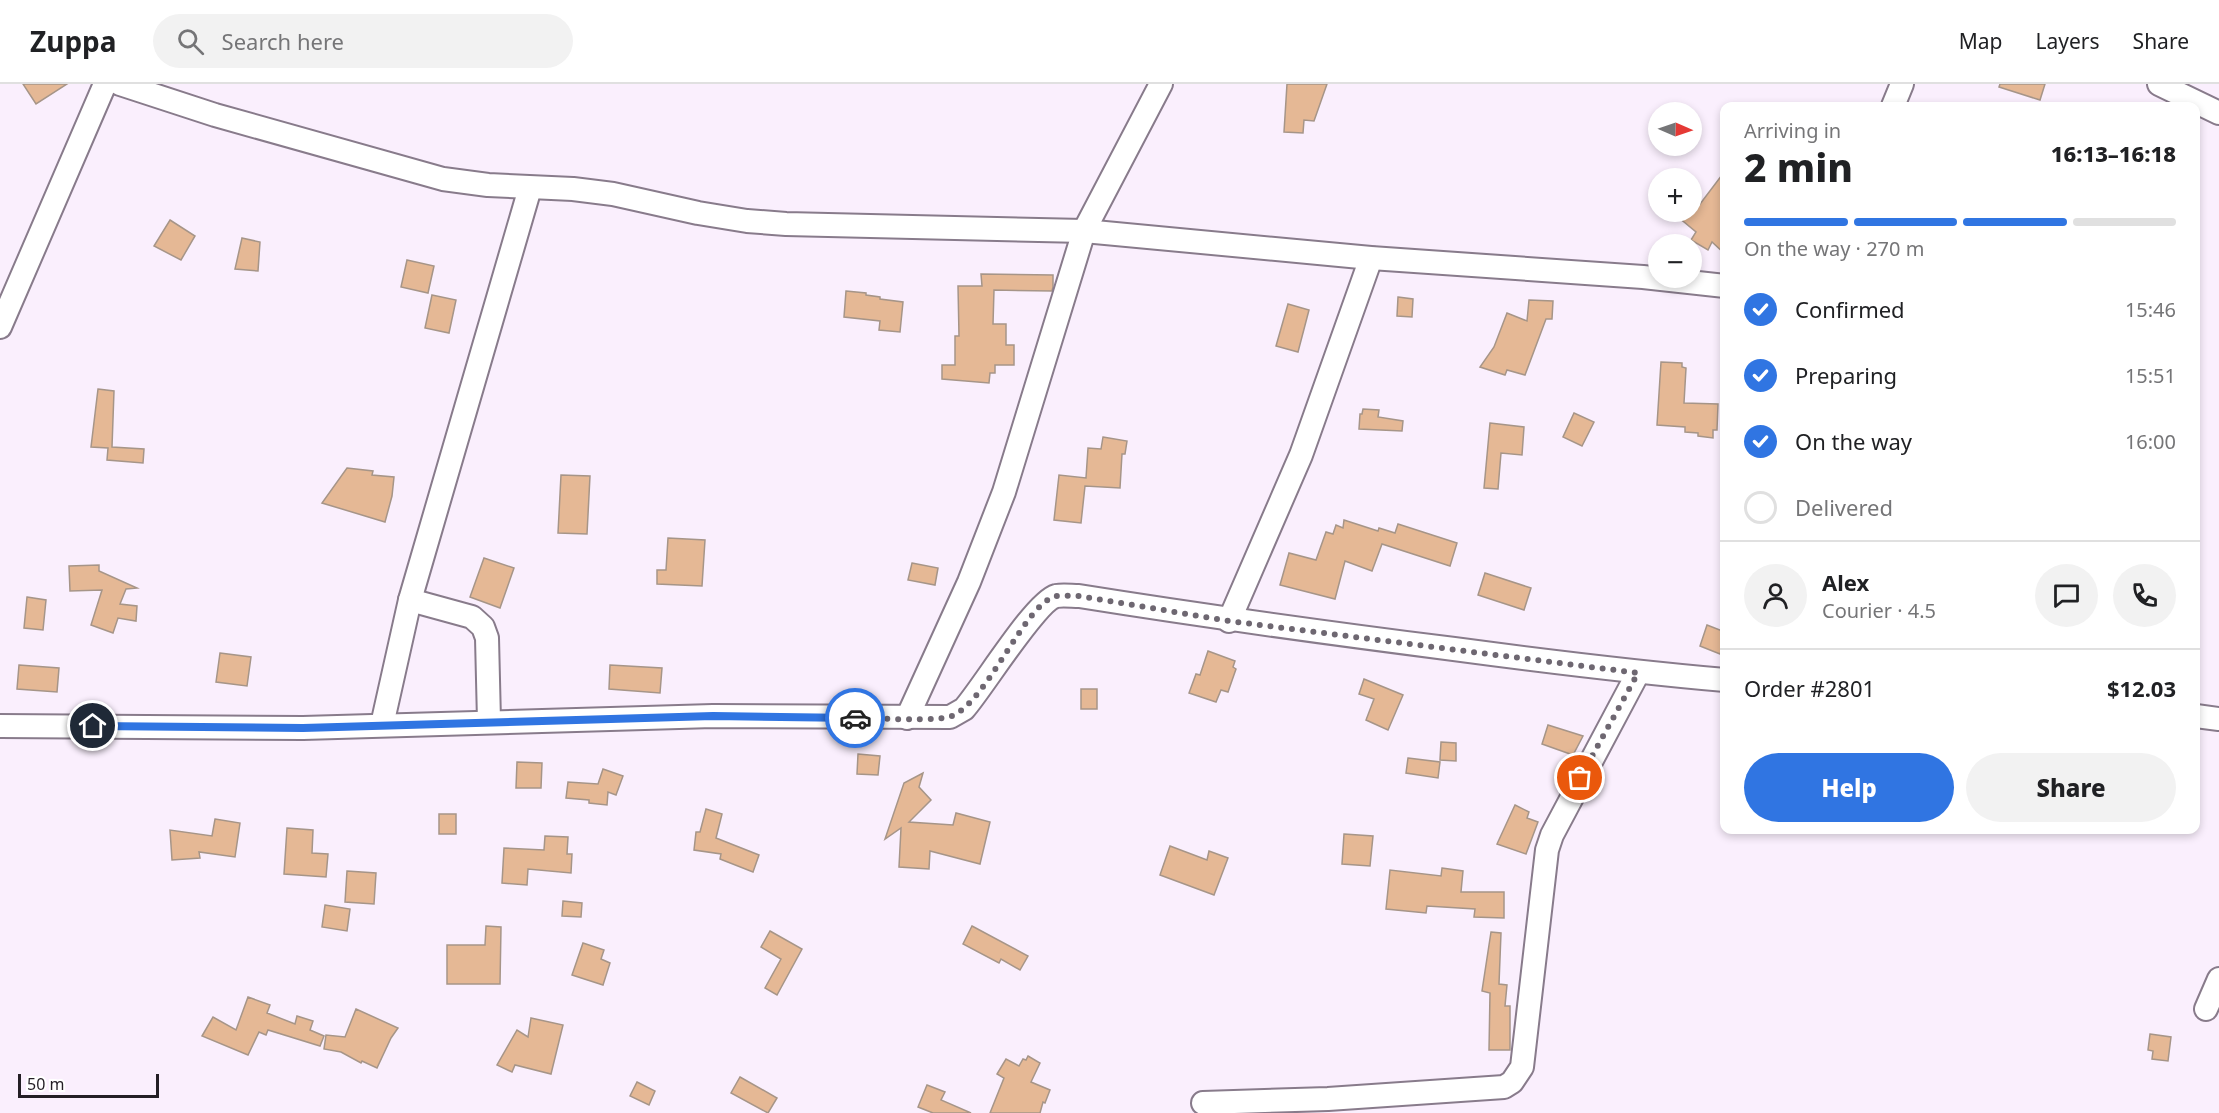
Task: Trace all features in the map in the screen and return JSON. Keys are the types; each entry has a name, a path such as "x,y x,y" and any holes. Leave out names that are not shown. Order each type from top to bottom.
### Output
{"street":[{"path":"0,327 105,84"},
{"path":"120,84 215,116 443,179 613,194 698,213 766,223 1084,231 1371,258 1643,277 1720,285"},
{"path":"907,718 969,582 997,513 1084,231 1161,84"},
{"path":"1895,102 1902,84"},
{"path":"2159,84 2196,102"},
{"path":"2200,104 2219,113"},
{"path":"382,725 410,600 530,188"},
{"path":"1229,621 1301,455 1371,258"},
{"path":"0,726 303,728 713,716 950,717 964,710 1027,624 1041,607 1056,596 1079,596 1229,621 1638,673 1720,680"},
{"path":"410,600 472,617 483,627 487,638 489,721"},
{"path":"1203,1103 1329,1099 1504,1086 1512,1082 1522,1068 1547,850 1551,835 1638,673"},
{"path":"2200,717 2219,719"},
{"path":"2206,1009 2219,979"}],"building":[{"path":"23,84 67,84 36,104"},
{"path":"1287,84 1327,84 1314,121 1304,120 1303,133 1284,132"},
{"path":"2000,84 2045,84 2040,100 1999,87"},
{"path":"1720,178 1720,249 1712,242 1708,250 1702,246 1702,234 1695,234 1696,232 1684,222 1702,222 1702,201"},
{"path":"170,220 195,236 181,260 154,246"},
{"path":"242,238 260,242 258,271 235,269"},
{"path":"407,260 434,266 428,293 401,287"},
{"path":"981,274 1053,275 1053,287 1052,291 994,290 993,324 1006,324 1006,345 1014,345 1014,365 995,365 995,373 990,373 989,383 942,379 942,365 955,365 955,336 959,336 958,286 982,286"},
{"path":"846,291 866,293 866,295 880,297 880,299 903,302 900,332 879,330 880,321 844,317"},
{"path":"432,295 456,300 449,333 425,328"},
{"path":"1398,297 1413,299 1412,317 1397,316"},
{"path":"1529,300 1553,301 1552,319 1546,319 1525,375 1507,370 1505,375 1480,367 1494,347 1507,313 1527,321"},
{"path":"1288,304 1309,310 1298,352 1276,346"},
{"path":"1661,362 1682,363 1682,367 1686,368 1684,403 1718,404 1717,430 1713,430 1713,438 1685,432 1685,427 1657,425"},
{"path":"98,389 114,391 112,447 144,449 143,463 107,460 108,448 91,447"},
{"path":"1363,409 1379,410 1378,417 1403,421 1402,431 1359,429 1360,414"},
{"path":"1574,413 1594,422 1582,446 1563,437"},
{"path":"1490,423 1524,427 1522,455 1501,453 1498,489 1484,488"},
{"path":"1103,437 1127,441 1125,454 1122,454 1120,488 1085,486 1081,523 1054,520 1059,475 1086,478 1088,448 1101,449"},
{"path":"347,468 373,471 372,475 394,477 385,522 322,503"},
{"path":"561,475 590,476 587,534 558,533"},
{"path":"1344,520 1378,531 1379,528 1395,533 1398,524 1457,543 1450,566 1382,544 1372,571 1345,561 1335,599 1280,585 1289,553 1316,560 1326,532 1333,534 1336,525 1343,528"},
{"path":"668,538 705,540 702,586 657,584 657,570 666,570"},
{"path":"484,558 514,568 500,608 470,597"},
{"path":"912,563 938,568 935,585 908,580"},
{"path":"99,565 99,571 137,588 126,589 120,604 137,606 136,621 118,618 113,633 91,625 102,590 70,591 69,566"},
{"path":"1485,573 1531,588 1524,610 1478,595"},
{"path":"27,597 46,600 43,630 24,628"},
{"path":"1707,625 1720,630 1720,654 1700,646"},
{"path":"1208,651 1235,661 1233,667 1236,669 1228,692 1221,690 1216,702 1189,693 1196,674 1200,675"},
{"path":"220,653 251,657 247,686 216,682"},
{"path":"19,665 59,668 57,692 17,689"},
{"path":"610,665 662,668 660,693 609,689"},
{"path":"1364,679 1403,695 1388,730 1366,720 1374,699 1359,694"},
{"path":"1081,689 1097,689 1097,709 1081,709"},
{"path":"1548,725 1583,736 1573,755 1542,744"},
{"path":"1441,742 1456,743 1456,761 1440,760"},
{"path":"858,754 880,756 878,775 857,774"},
{"path":"1408,758 1440,762 1438,778 1406,773"},
{"path":"517,762 542,763 541,788 516,788"},
{"path":"603,769 623,776 616,795 608,792 607,805 589,803 589,800 566,798 568,782 598,784"},
{"path":"923,773 919,787 931,800 909,822 953,825 956,813 990,822 980,864 930,851 929,869 899,867 901,828 885,839 904,783"},
{"path":"1515,805 1529,812 1527,818 1538,822 1526,854 1497,844"},
{"path":"706,809 722,814 716,838 759,855 753,872 720,859 721,854 694,850 696,832 700,832"},
{"path":"439,814 456,814 456,834 439,834"},
{"path":"215,819 240,823 235,857 199,852 200,858 172,860 170,830 212,836"},
{"path":"287,828 313,830 312,853 328,854 326,877 284,874"},
{"path":"1344,834 1373,836 1370,866 1342,864"},
{"path":"545,836 568,837 567,854 572,854 571,873 528,869 527,885 502,883 504,848 544,850"},
{"path":"1170,846 1207,860 1209,851 1228,858 1214,895 1160,875"},
{"path":"1442,868 1463,871 1461,892 1504,892 1504,918 1474,917 1475,909 1427,906 1426,913 1386,909 1390,870 1441,876"},
{"path":"347,871 376,873 374,904 345,902"},
{"path":"563,901 582,903 581,917 562,916"},
{"path":"325,905 350,909 347,931 322,927"},
{"path":"486,926 501,927 500,984 447,984 447,945 485,945"},
{"path":"972,926 1028,956 1020,970 1001,959 999,963 963,944"},
{"path":"770,931 802,949 777,995 765,988 781,959 761,947"},
{"path":"1491,932 1501,933 1499,984 1507,985 1505,1006 1510,1006 1510,1050 1489,1050 1490,993 1482,991"},
{"path":"583,943 604,950 601,959 610,963 603,985 572,975"},
{"path":"248,997 270,1005 267,1013 295,1024 297,1016 313,1021 310,1030 324,1036 320,1046 268,1030 266,1035 259,1032 248,1055 202,1036 213,1017 236,1030"},
{"path":"356,1009 398,1028 377,1068 362,1061 361,1063 341,1052 324,1049 326,1035 345,1037"},
{"path":"531,1018 563,1025 551,1074 515,1065 512,1072 497,1065 517,1030 528,1037"},
{"path":"2150,1034 2171,1037 2168,1061 2152,1059 2153,1051 2148,1050"},
{"path":"1028,1056 1040,1063 1031,1082 1050,1090 1040,1113 990,1113 1004,1078 997,1074 1006,1059 1019,1066"},
{"path":"740,1077 777,1098 768,1113 731,1093"},
{"path":"637,1082 655,1091 649,1105 630,1096"},
{"path":"927,1085 945,1092 941,1100 971,1113 933,1113 918,1107"}],"way so far":[{"path":"855,718 950,717 964,710 1027,624 1048,600 1056,596 1079,596 1229,621 1638,673 1580,778"}],"route":[{"path":"93,726 303,728 713,716 855,718"}]}
